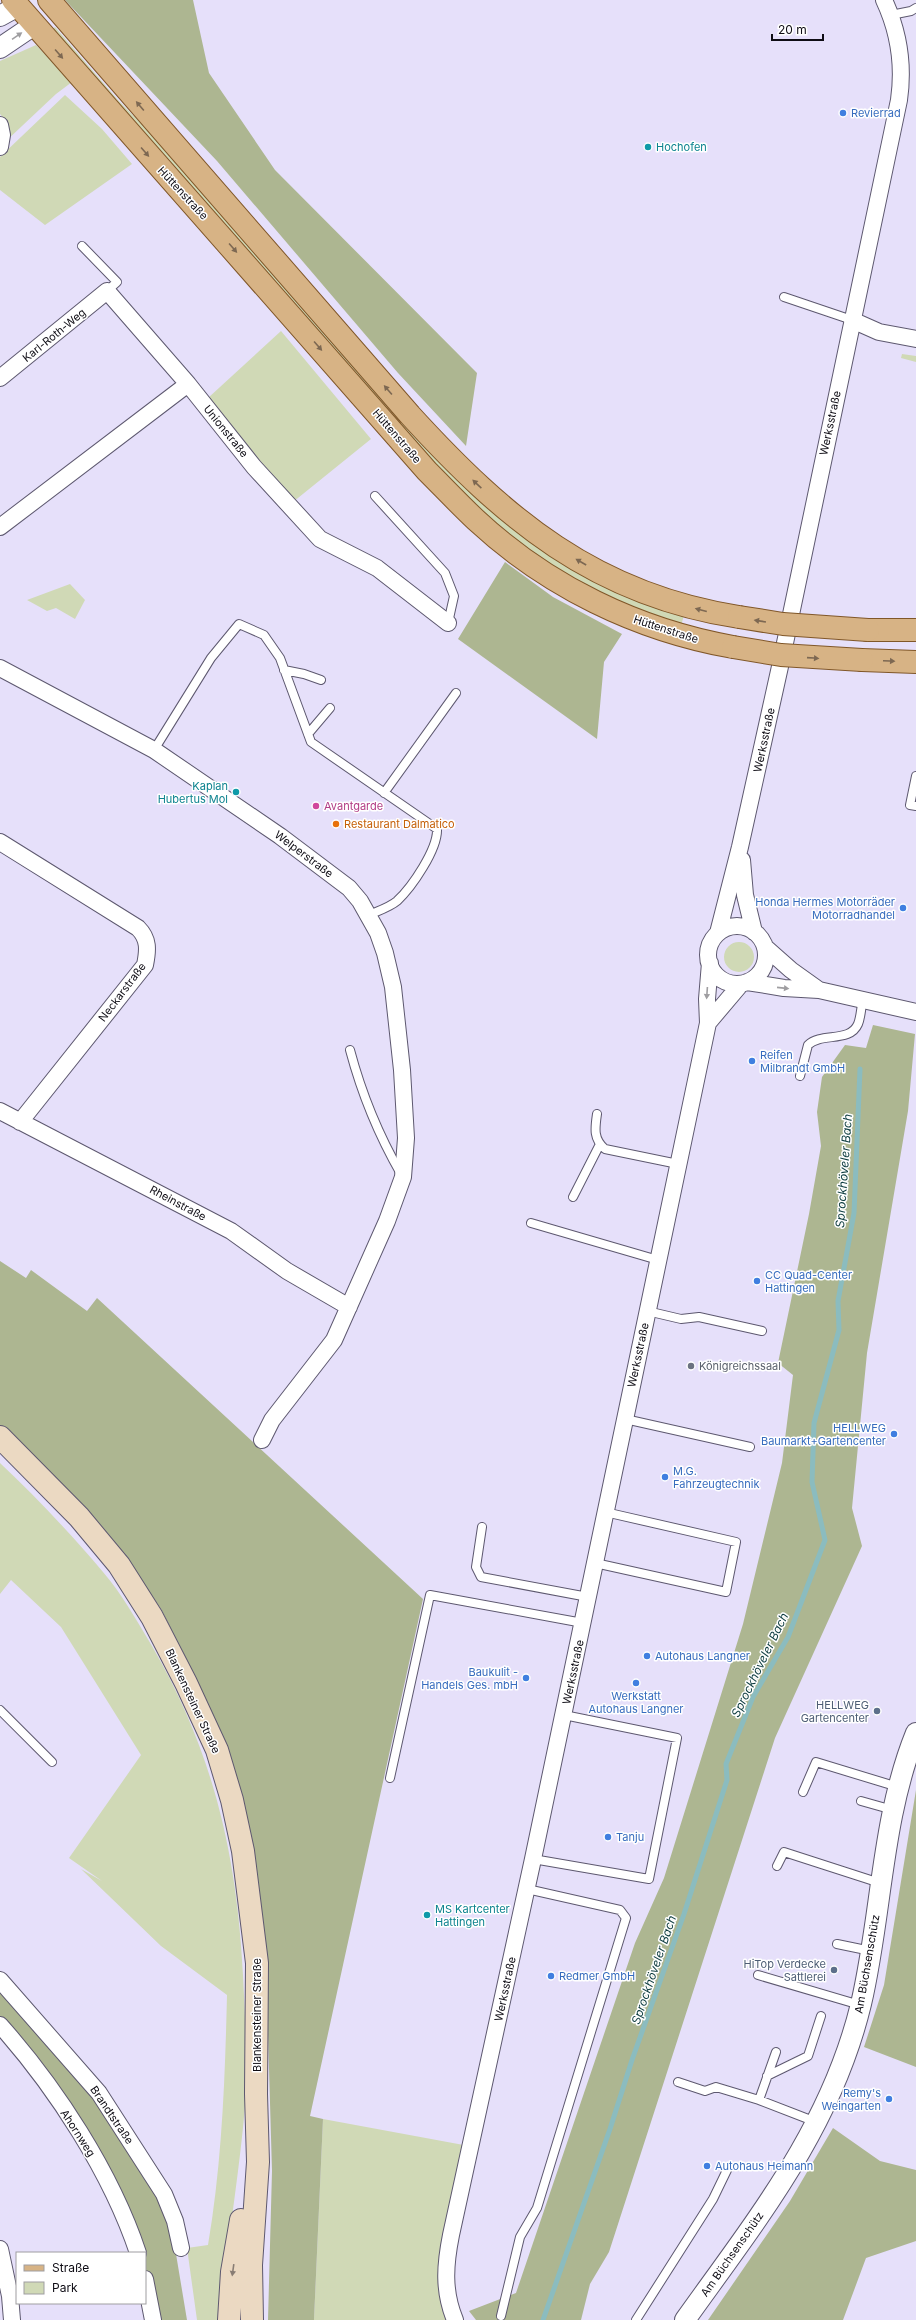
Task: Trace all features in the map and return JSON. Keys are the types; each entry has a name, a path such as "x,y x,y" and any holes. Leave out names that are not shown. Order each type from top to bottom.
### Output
{"main road":[{"path":"10,7 43,0"},
{"path":"34,25 48,0 410,415 456,465 503,508 557,548 623,585 702,611 783,624 868,630 916,630"},
{"name":"Hüttenstraße","path":"10,7 34,25 427,471 476,520 526,560 576,592 611,611 694,639 781,655 916,662"},
{"name":"Blankensteiner Straße","path":"0,1437 80,1517 119,1566 152,1617 186,1683 217,1750 237,1822 251,1907 257,1963 256,2094 258,2162 251,2265 252,2320"},
{"name":"Blankensteiner Straße","path":"228,2320 232,2272 240,2232 256,2094"}],"street":[{"name":"Werksstraße","path":"455,2320 445,2286 445,2269 450,2235 527,1889 708,1023 706,1000 710,963 710,946 718,934 740,847 902,80 896,31 884,0"},
{"path":"0,48 34,25"},
{"path":"0,125 2,135 0,147"},
{"path":"0,527 188,384 107,291"},
{"name":"Karl-Roth-Weg","path":"0,378 107,291"},
{"path":"852,320 880,332 916,339"},
{"name":"Unionstraße","path":"188,384 254,467 320,539 378,568 448,624"},
{"name":"Welperstraße","path":"0,668 154,750 280,836 342,884 360,901 369,915 385,952 393,987 402,1070 406,1138 403,1177"},
{"name":"Neckarstraße","path":"0,842 138,928 145,936 148,953 145,965 20,1122"},
{"name":"Werksstraße","path":"740,847 745,895 754,932 765,947 791,970 820,990"},
{"path":"718,934 733,926 744,927 754,932"},
{"name":"Werksstraße","path":"708,1023 744,983 761,972 766,955 765,947"},
{"name":"Werksstraße","path":"710,963 720,978 728,983 744,983 784,988 820,990 916,1012"},
{"name":"Rheinstraße","path":"0,1111 128,1176 231,1231 287,1271 349,1307"},
{"path":"262,1440 272,1420 334,1340 387,1221 403,1177"},
{"name":"Am Büchsenschütz","path":"685,2320 794,2164 817,2123 841,2070 860,2005 871,1951 894,1810 899,1788 916,1733"},
{"name":"Brandtstraße","path":"0,1980 99,2093 164,2194 175,2222 181,2248"},
{"name":"Ahornweg","path":"0,2025 18,2045 87,2144 130,2232 138,2252"},
{"path":"0,2249 10,2296 12,2320"},
{"path":"146,2284 153,2320"}],"lane":[{"path":"891,15 911,11 916,8"},
{"name":"Karl-Roth-Weg","path":"82,246 117,282 107,291"},
{"path":"784,297 852,320"},
{"path":"375,496 446,573 454,596 448,624"},
{"path":"154,750 211,658 239,624 264,635 280,658 311,742 437,828 435,845 415,878 396,902 369,915"},
{"path":"284,670 304,674 321,680"},
{"path":"384,793 456,693"},
{"path":"308,734 330,708"},
{"path":"916,776 910,805 916,806"},
{"path":"800,1076 808,1045 818,1039 844,1035 855,1028 858,1024 863,1000"},
{"path":"350,1050 367,1107 384,1145 403,1177"},
{"path":"597,1114 595,1134 600,1144 605,1149 678,1164"},
{"path":"573,1197 600,1144"},
{"path":"531,1223 658,1260"},
{"path":"647,1311 681,1320 699,1318 762,1331"},
{"path":"625,1419 750,1447"},
{"path":"595,1563 726,1592 736,1542 605,1512"},
{"path":"482,1527 476,1567 481,1577 588,1597"},
{"path":"390,1778 430,1595 583,1623"},
{"path":"0,1710 52,1762"},
{"path":"533,1859 648,1879 677,1738 564,1714"},
{"path":"803,1792 816,1762 899,1788"},
{"path":"862,1801 894,1810"},
{"path":"777,1866 784,1852 881,1883"},
{"path":"501,2316 520,2237 537,2208 626,1918 620,1910 527,1889"},
{"path":"837,1944 871,1951"},
{"path":"758,1975 860,2005"},
{"path":"767,2076 808,2056 821,2016"},
{"path":"759,2100 776,2052"},
{"path":"678,2082 706,2091 716,2087 759,2100 817,2123"},
{"path":"636,2320 713,2199 728,2168"}],"green space":[{"path":"65,0 193,0 209,73 275,170 477,373 466,446 398,373 217,161"},
{"path":"55,27 118,100 170,153 417,437 457,477 498,515 542,549 591,577 684,615 681,626 605,595 551,566 488,517 446,478 52,30"},
{"path":"36,45 72,82 56,94 5,142 7,123 0,114 0,61"},
{"path":"65,95 102,129 132,164 45,225 0,190 0,157"},
{"path":"281,331 371,439 293,502 208,398"},
{"path":"902,354 916,356 916,362 901,358"},
{"path":"505,562 553,597 622,634 604,662 597,739 458,639"},
{"path":"70,584 85,600 75,619 56,608 47,611 27,600"},
{"path":"739,942 750,946 754,957 750,968 739,972 728,968 724,957 728,946"},
{"path":"873,1025 915,1034 908,1111 867,1353 852,1508 862,1546 775,1738 609,2252 590,2284 581,2320 476,2320 469,2311 516,2293 635,1943 664,1878 743,1624 782,1463 793,1375 778,1363 809,1214 821,1146 817,1112 822,1077 845,1045 866,1048"},
{"path":"0,1261 26,1278 31,1270 87,1311 97,1298 423,1599 310,2116 323,2119 314,2320 268,2320 272,2171 267,2000 225,1745 195,1676 161,1609 124,1555 0,1427"},
{"path":"0,1463 40,1502 117,1589 152,1646 173,1685 191,1725 206,1765 218,1805 228,1846 240,1931 246,2057 245,2106 220,2320 197,2320 187,2248 208,2245 213,2214 220,2152 227,1995 161,1946 81,1869 102,1881 69,1858 141,1755 61,1627 11,1580 0,1594"},
{"path":"916,1790 916,2067 864,2047 884,1985"},
{"path":"0,1988 98,2097 161,2199 176,2254 187,2320 158,2320 146,2269 146,2252 144,2252 17,2037 0,2017"},
{"path":"323,2119 469,2146 450,2228 451,2320 314,2320"},
{"path":"833,2128 880,2161 916,2170 916,2241 866,2258 843,2320 708,2320 790,2201"}],"waterway":[{"name":"Sprockhöveler Bach","path":"543,2320 610,2129 632,2060 684,1914 727,1780 726,1764 753,1697 788,1637 825,1540 812,1482 814,1423 839,1330 838,1301 854,1213 860,1069"}],"place":[{"name":"Revierrad","path":"843,113"},
{"name":"Hochofen","path":"648,147"},
{"name":"Kaplan Hubertus Mol","path":"236,792"},
{"name":"Avantgarde","path":"316,806"},
{"name":"Restaurant Dalmatico","path":"336,824"},
{"name":"Honda Hermes Motorräder Motorradhandel","path":"903,908"},
{"name":"Reifen Milbrandt GmbH","path":"752,1061"},
{"name":"CC Quad-Center Hattingen","path":"757,1281"},
{"name":"Königreichssaal","path":"691,1366"},
{"name":"HELLWEG Baumarkt+Gartencenter","path":"894,1434"},
{"name":"M.G. Fahrzeugtechnik","path":"665,1477"},
{"name":"Autohaus Langner","path":"647,1656"},
{"name":"Baukulit - Handels Ges. mbH","path":"526,1678"},
{"name":"Werkstatt Autohaus Langner","path":"636,1683"},
{"name":"HELLWEG Gartencenter","path":"877,1711"},
{"name":"Tanju","path":"608,1837"},
{"name":"MS Kartcenter Hattingen","path":"427,1915"},
{"name":"HiTop Verdecke Sattlerei","path":"834,1970"},
{"name":"Redmer GmbH","path":"551,1976"},
{"name":"Remy's Weingarten","path":"889,2099"},
{"name":"Autohaus Heimann","path":"707,2166"}]}
